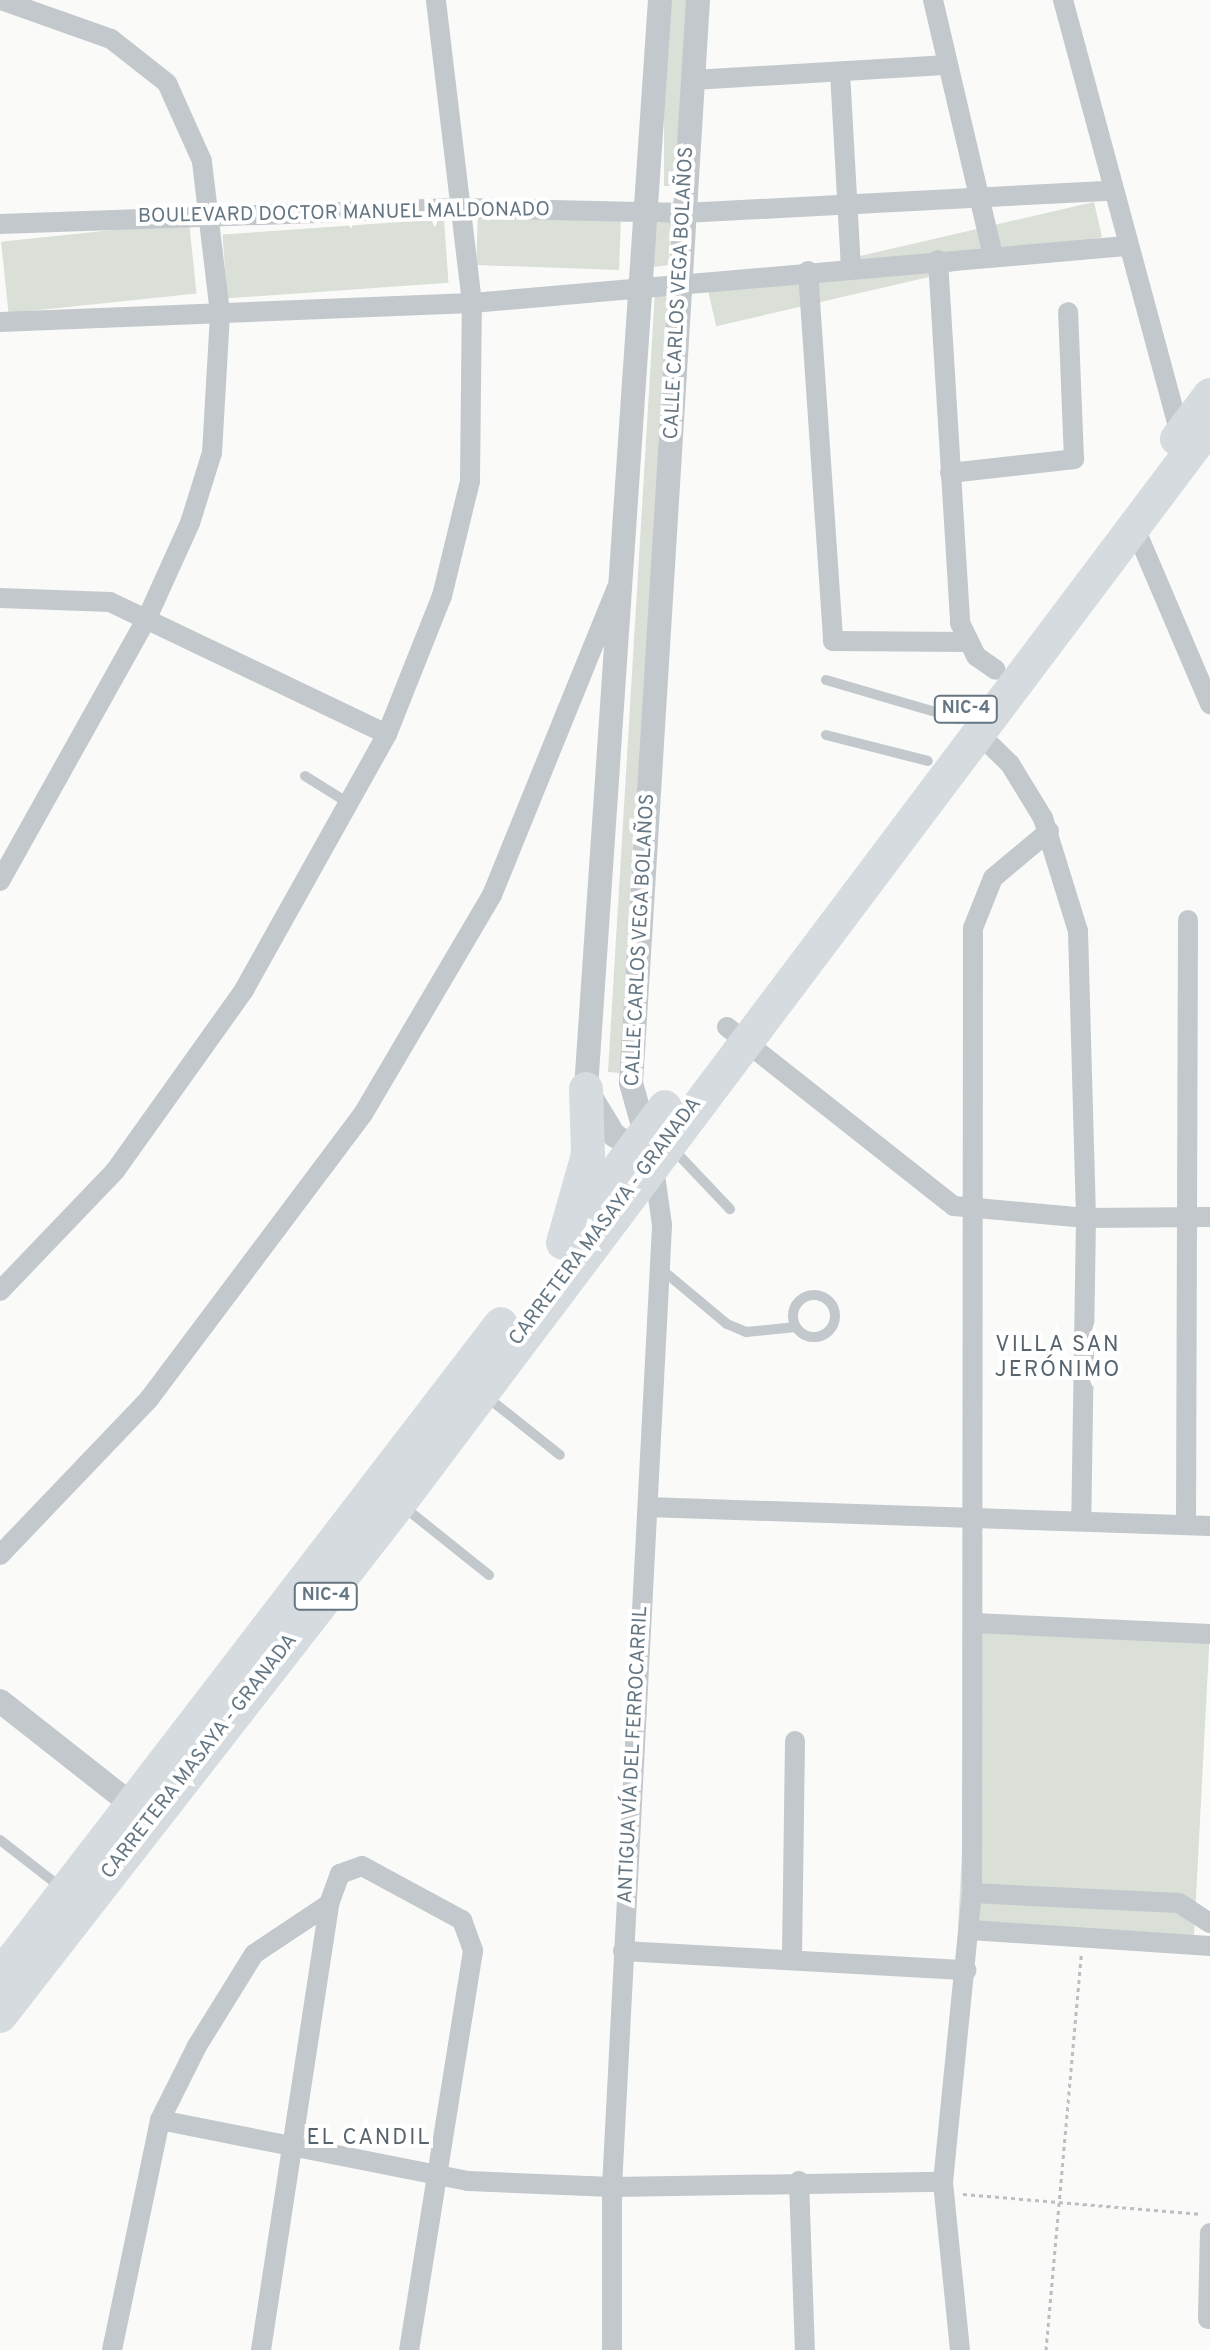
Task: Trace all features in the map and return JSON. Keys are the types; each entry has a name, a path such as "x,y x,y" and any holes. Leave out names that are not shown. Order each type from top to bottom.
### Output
{"highway":[{"name":"CARRETERA MASAYA - GRANADA","path":"0,2016 399,1504 649,1146 968,725 1134,526 1195,430 1210,395"},
{"name":"CARRETERA MASAYA - GRANADA","path":"735,1033 928,761 968,725 996,670 1195,430"},
{"path":"563,1243 588,1155 586,1089"},
{"name":"CARRETERA MASAYA - GRANADA","path":"0,1976 563,1243 649,1146"}],"street":[{"path":"0,881 148,616 212,453 220,313 193,130 167,83 111,39 1,0"},
{"path":"0,1291 68,1227 168,1104 350,804 387,734 421,656 463,519 472,303 436,0"},
{"name":"CALLE CARLOS VEGA BOLAÑOS","path":"586,1089 625,569 660,0"},
{"name":"CALLE CARLOS VEGA BOLAÑOS","path":"649,1146 634,1110 631,1083 698,0"},
{"path":"933,0 993,256"},
{"path":"1063,0 1126,246 1195,430"},
{"path":"693,80 948,65"},
{"path":"840,72 851,266"},
{"name":"BOULEVARD DOCTOR MANUEL MALDONADO","path":"0,224 205,214 463,208 684,213 849,207 1110,191"},
{"path":"0,322 472,303 851,266 1126,246"},
{"path":"938,260 950,473 967,642 996,670"},
{"path":"808,271 833,641 967,642"},
{"path":"950,473 1074,459 1068,312"},
{"path":"1134,526 1210,704"},
{"path":"0,1555 149,1399 363,1114 492,895 625,569"},
{"path":"0,598 70,597 148,616 387,734"},
{"path":"968,725 1010,764 1049,831 1078,931 1086,1218 1081,1521"},
{"path":"960,2350 943,2188 972,1893 977,1211 973,928 993,878 1049,831"},
{"path":"1186,1524 1188,920"},
{"path":"735,1033 925,1189 977,1211 1086,1218 1210,1217"},
{"path":"586,1089 596,1115 649,1146"},
{"name":"ANTIGUA VÍA DEL FERROCARRIL","path":"612,2350 612,2187 660,1268 649,1146"},
{"path":"648,1507 1210,1526"},
{"path":"974,1623 1210,1634"},
{"path":"0,1701 132,1805"},
{"path":"792,1956 795,1741"},
{"path":"261,2350 329,1904 340,1874 362,1866 462,1920 471,1932 409,2350"},
{"path":"972,1893 1179,1903 1210,1923"},
{"path":"112,2350 160,2120 254,1954 329,1904"},
{"path":"970,1930 1210,1946"},
{"path":"623,1951 792,1956 966,1970"},
{"path":"160,2120 436,2175 612,2187 799,2181 943,2188"},
{"path":"799,2181 805,2350"},
{"path":"1208,2319 1210,2233"}],"lane":[{"path":"826,680 968,725"},
{"path":"826,735 928,761"},
{"path":"305,776 350,804"},
{"path":"649,1146 730,1209"},
{"path":"660,1268 727,1324 746,1332 796,1327 805,1335 827,1333 835,1311 829,1301 806,1296 793,1316 796,1327"},
{"path":"480,1391 560,1455"},
{"path":"399,1504 489,1575"},
{"path":"0,1840 65,1890"}],"path":[{"path":"1046,2350 1057,2201 1083,1939"},
{"path":"943,2188 1210,2215"}],"shaded area":[{"path":"664,0 686,0 686,186 664,186"},
{"path":"1094,202 1102,237 716,326 708,291"},
{"path":"478,210 621,215 619,270 476,265"},
{"path":"444,219 448,283 227,298 223,234"},
{"path":"189,222 197,294 9,313 1,242"},
{"path":"671,222 669,265 653,267 656,223"},
{"path":"655,292 674,293 621,1073 608,1072"},
{"path":"974,1623 1210,1635 1194,1942 958,1930"}],"district":[{"name":"VILLA SAN JERÓNIMO","path":"1058,1358"},
{"name":"EL CANDIL","path":"369,2139"}]}
